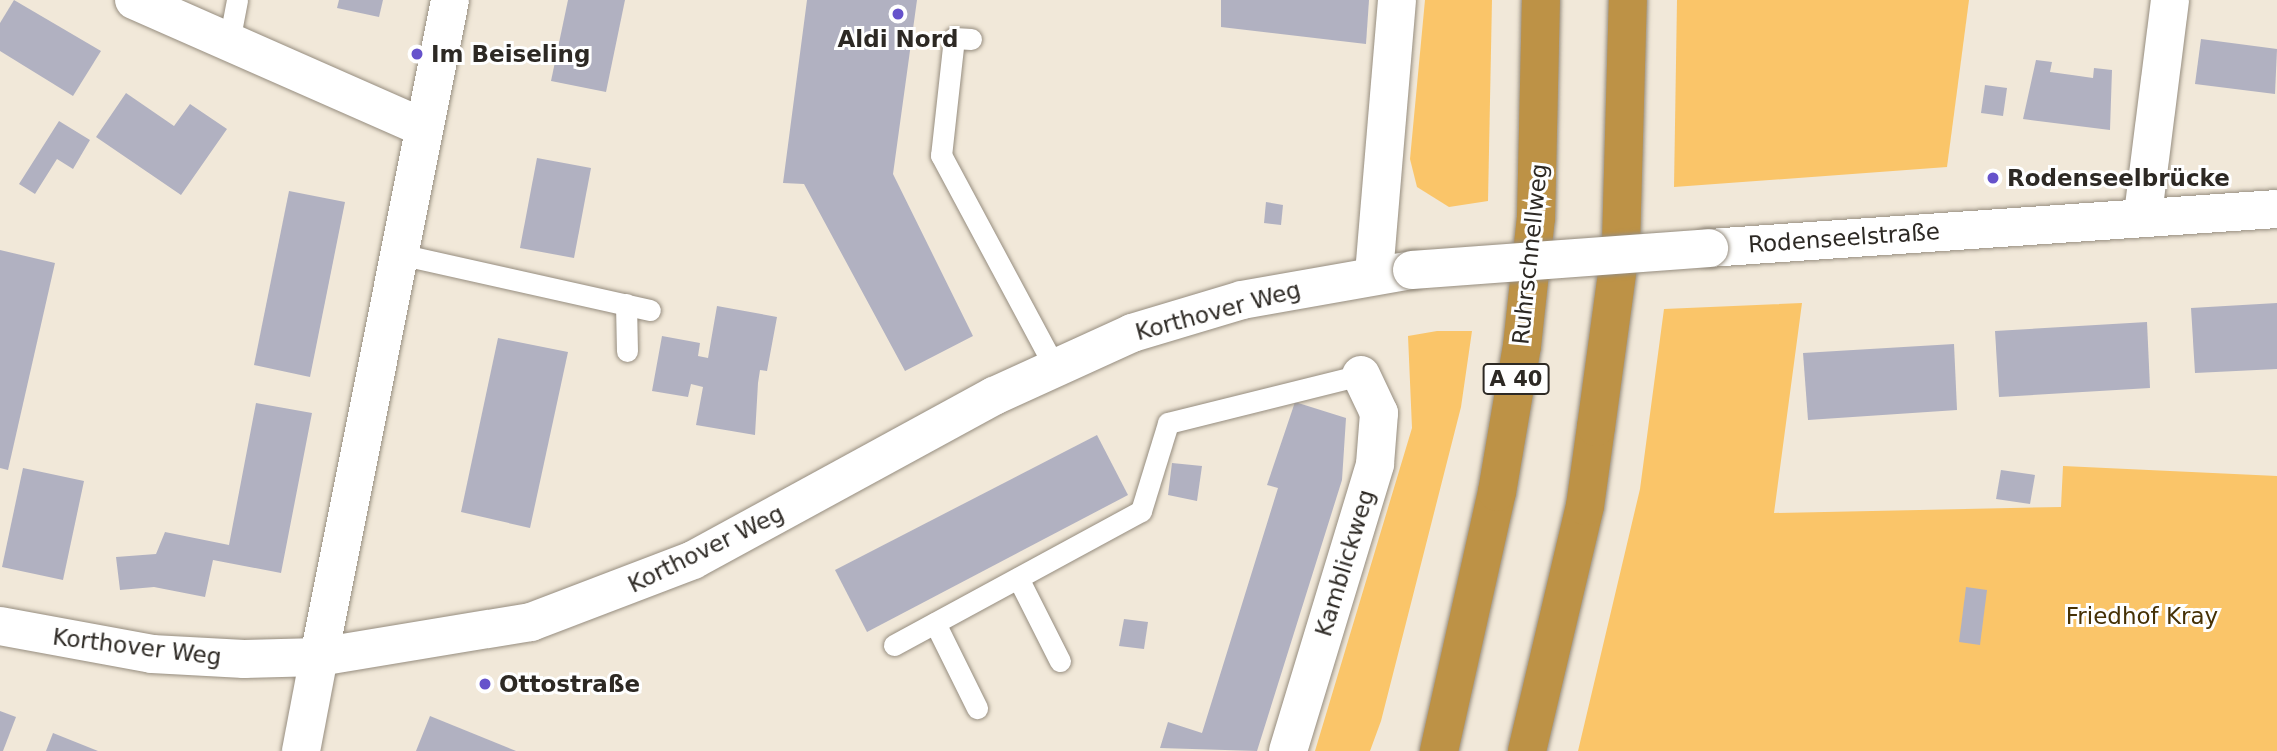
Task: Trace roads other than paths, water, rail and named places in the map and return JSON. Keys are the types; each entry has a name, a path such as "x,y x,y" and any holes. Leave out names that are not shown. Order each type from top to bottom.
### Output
{"highway":[{"name":"Ruhrschnellweg","path":"1439,751 1497,492 1522,346 1536,218 1541,0"},
{"path":"1527,751 1585,506 1605,361 1620,244 1628,0"}],"main road":[{"path":"134,0 424,128"},
{"path":"301,751 450,0"},
{"path":"1374,274 1397,0"},
{"path":"2144,214 2170,0"},
{"name":"Rodenseelstraße","path":"1412,270 2144,214 2277,209"},
{"name":"Korthover Weg","path":"0,626 152,654 319,657 471,635 606,598 693,560 1055,368 1167,321 1374,274 1412,270"},
{"name":"Kamblickweg","path":"1288,751 1376,464 1379,413 1361,375"}],"lane":[{"path":"229,41 237,0"},
{"path":"971,39 954,38 941,155 1055,368"},
{"path":"399,254 650,310"},
{"path":"626,304 628,351"},
{"path":"894,645 1141,510 1168,423 1361,375"},
{"path":"1018,578 1060,661"},
{"path":"934,623 977,708"}],"place":[{"name":"Aldi Nord","path":"898,14"},
{"name":"Im Beiseling","path":"417,54"},
{"name":"Rodenseelbrücke","path":"1993,178"},
{"name":"Ottostraße","path":"485,684"}],"park label":[{"name":"Friedhof Kray","path":"2142,616"}]}
